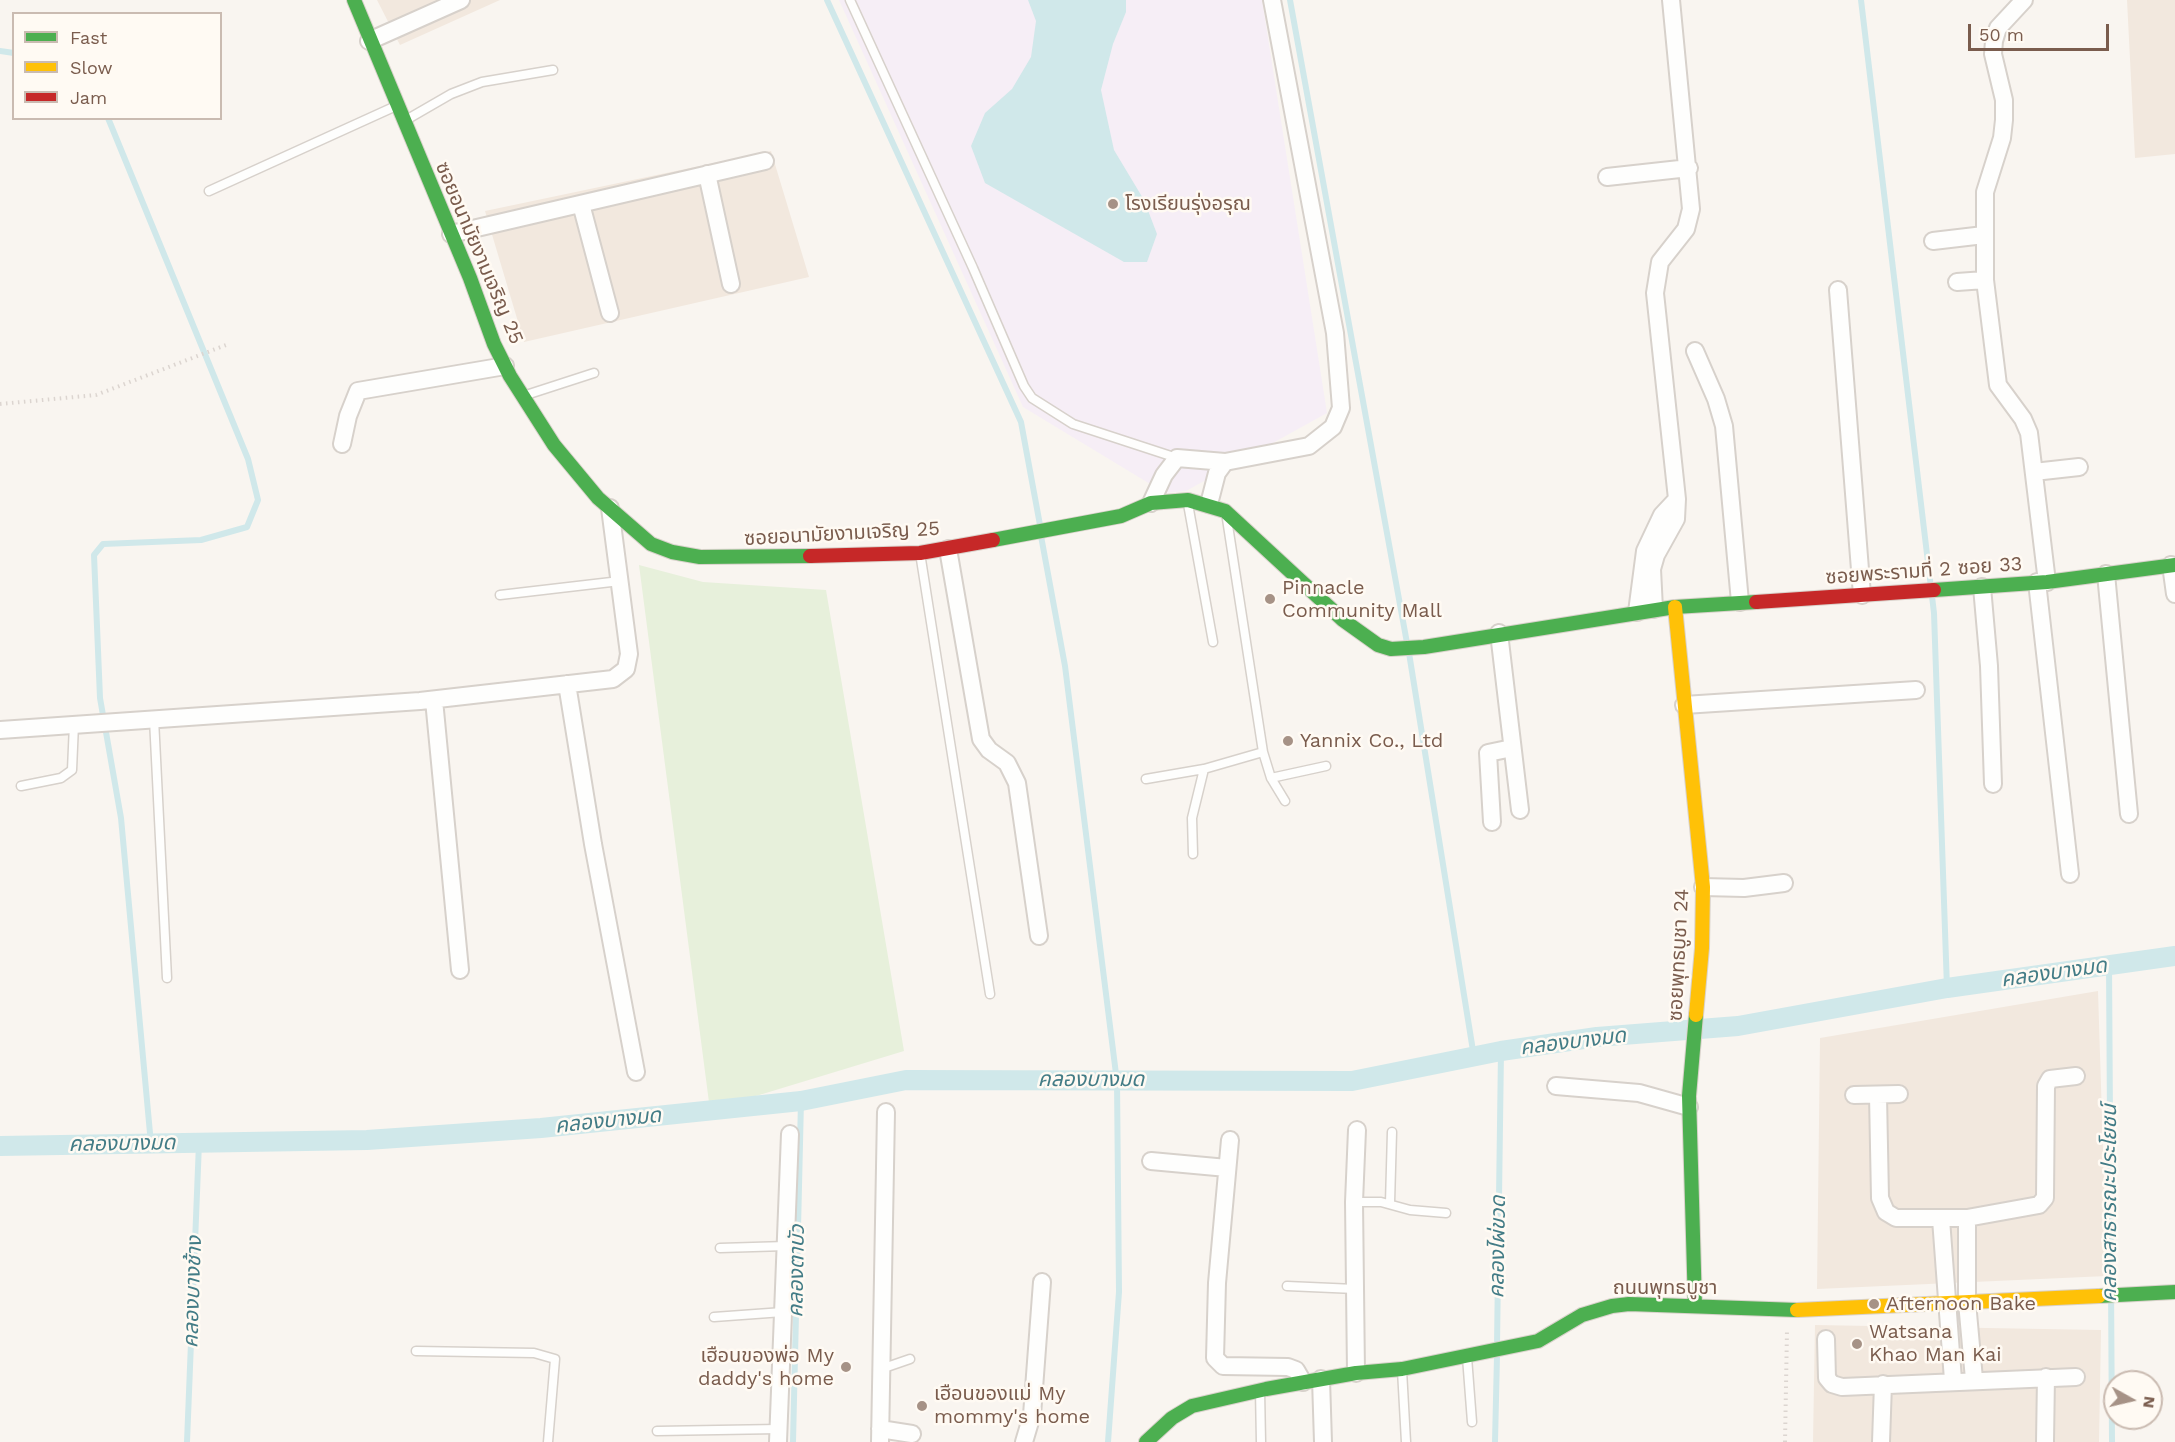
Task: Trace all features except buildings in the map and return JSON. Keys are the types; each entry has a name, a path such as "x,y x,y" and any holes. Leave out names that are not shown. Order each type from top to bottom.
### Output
{"street":[{"name":"ซอยอนามัยงามเจริญ 25","path":"354,0 505,366 554,445 598,498 651,544 700,557 784,558 920,553 1121,516 1151,503 1188,500 1209,504 1225,511 1343,620 1378,645 1390,649 1424,647 1498,633 1675,607"},
{"path":"369,41 461,0"},
{"path":"1151,503 1164,476 1177,458 1225,462 1309,446 1333,427 1341,408 1335,333 1272,0"},
{"path":"1646,611 1652,569 1661,546 1676,519 1677,499 1655,293 1660,262 1686,229 1691,209 1689,168 1671,0"},
{"path":"2024,0 1998,28 1994,40 1993,54 2004,100 2004,120 2002,138 1985,192 1985,280 1998,385 2023,419 2029,433 2070,874"},
{"path":"451,234 765,160"},
{"path":"1607,177 1689,168"},
{"path":"707,174 730,284"},
{"path":"581,204 610,313"},
{"path":"1933,241 1984,235"},
{"path":"1957,282 1985,280"},
{"path":"1838,290 1862,595"},
{"path":"1695,351 1716,399 1724,426 1740,602"},
{"path":"342,444 348,416 358,391 505,366"},
{"path":"1209,504 1217,473 1225,462"},
{"path":"2034,472 2079,467"},
{"path":"0,730 434,699 613,679 626,669 628,639 610,508"},
{"path":"948,549 981,739 989,750 1007,763 1017,783 1039,936"},
{"path":"2173,565 2175,594"},
{"name":"ซอยพระรามที่ 2 ซอย 33","path":"1675,607 2042,582 2173,565"},
{"path":"2106,574 2129,814"},
{"path":"1982,587 1989,666 1993,784"},
{"name":"ซอยพุทธบูชา 24","path":"1675,607 1703,887 1702,948 1689,1101 1695,1306"},
{"path":"1498,633 1520,810"},
{"path":"567,684 593,844 636,1072"},
{"path":"1684,705 1916,690"},
{"path":"434,699 460,969"},
{"path":"1492,822 1488,753 1512,748"},
{"path":"1703,887 1744,888 1784,883"},
{"path":"1878,1095 1882,1207 1889,1215 1896,1218 1966,1218 2039,1205 2045,1198 2046,1086 2050,1078 2076,1076"},
{"path":"1556,1086 1639,1093 1689,1101"},
{"path":"1854,1095 1899,1094"},
{"path":"886,1112 880,1436 912,1434"},
{"path":"1356,1373 1353,1202 1357,1130"},
{"path":"778,1436 790,1134"},
{"path":"1230,1140 1217,1284 1215,1358 1223,1366 1288,1367 1296,1370 1303,1382"},
{"path":"1151,1161 1227,1168"},
{"path":"1966,1218 1967,1302 1974,1379"},
{"path":"1941,1219 1953,1380"},
{"path":"1024,1442 1032,1415 1042,1282"},
{"name":"ถนนพุทธบูชา","path":"1146,1442 1173,1418 1192,1406 1260,1390 1356,1373 1402,1369 1538,1341 1582,1316 1612,1306 1695,1306 1788,1311 2104,1298 2175,1292"},
{"path":"1826,1339 1827,1378 1832,1384 1842,1386 1974,1379 2076,1377"},
{"path":"2045,1442 2046,1377"},
{"path":"1322,1379 1323,1442"},
{"path":"1881,1442 1883,1384"}],"lane":[{"path":"850,0 973,268 1024,386 1032,398 1073,424 1177,458"},
{"path":"403,122 451,94 482,82 553,70"},
{"path":"209,190 396,106"},
{"path":"523,397 594,373"},
{"path":"1188,500 1213,642"},
{"path":"1225,511 1263,752 1271,778 1285,801"},
{"path":"920,553 990,994"},
{"path":"500,595 620,581"},
{"path":"154,718 167,978"},
{"path":"21,786 61,778 72,770 74,723"},
{"path":"1146,779 1204,769 1263,752"},
{"path":"1271,778 1326,766"},
{"path":"1193,854 1192,818 1204,769"},
{"path":"1390,1203 1392,1132"},
{"path":"1353,1202 1390,1203 1410,1210 1446,1213"},
{"path":"720,1248 786,1246"},
{"path":"1287,1286 1355,1289"},
{"path":"714,1317 783,1312"},
{"path":"416,1351 534,1353 555,1359 548,1442"},
{"path":"1467,1356 1472,1422"},
{"path":"881,1369 910,1359"},
{"path":"1402,1369 1406,1442"},
{"path":"1260,1390 1261,1442"},
{"path":"657,1431 778,1436"}],"path":[{"path":"0,404 96,395 226,345"},
{"path":"1785,1442 1788,1311"}],"shaded area":[{"path":"377,0 500,0 400,45"},
{"name":"โรงเรียนรุ่งอรุณ","path":"839,0 1262,0 1327,413 1186,491 1165,493 1023,407"},
{"path":"2127,0 2175,0 2175,154 2135,158"},
{"path":"771,151 809,277 524,342 485,211"},
{"path":"2098,991 2107,1276 1817,1289 1820,1038"},
{"path":"1815,1325 2101,1330 2099,1442 1813,1442"}],"green space":[{"path":"639,565 703,582 826,590 904,1051 710,1110"}],"water":[{"path":"1028,0 1126,0 1126,12 1113,44 1101,90 1114,150 1144,200 1157,234 1147,262 1124,262 985,183 971,146 985,113 1012,89 1031,57 1036,21"}],"waterway":[{"path":"827,0 1021,422 1040,525"},
{"path":"1290,0 1407,643"},
{"path":"1861,0 1934,613 1947,988"},
{"path":"0,51 12,53"},
{"path":"109,120 248,459 258,500 247,527 201,540 103,544 94,555 100,698 121,818 151,1144"},
{"path":"1041,536 1065,666 1117,1082 1119,1292 1108,1442"},
{"path":"1409,653 1474,1057"},
{"name":"คลองบางมด","path":"0,1146 367,1140 541,1128 801,1101 906,1080 1352,1081 1501,1051 1597,1037 1738,1026 1947,988 2175,956"},
{"name":"คลองสาธารณะประโยชน์","path":"2109,964 2112,1442"},
{"name":"คลองไผ่ขวด","path":"1497,1345 1501,1051"},
{"name":"คลองตาบัว","path":"793,1442 801,1101"},
{"name":"คลองบางช้าง","path":"187,1442 199,1143"},
{"name":"คลองไผ่ขวด","path":"1495,1442 1497,1356"}],"traffic: fast":[{"path":"354,0 470,278 494,344 510,376 554,445 598,498 651,544 672,552 700,557 810,556"},
{"path":"993,540 1121,516 1151,503 1188,500 1225,511 1343,620 1378,645 1391,649 1424,647 1675,607 1756,602"},
{"path":"1934,590 2047,582 2175,565"},
{"path":"1695,1306 1689,1096 1696,1015"},
{"path":"2099,1296 2175,1292"},
{"path":"1146,1442 1172,1418 1192,1406 1266,1389 1356,1373 1402,1369 1538,1341 1582,1315 1612,1306 1629,1304 1797,1310"}],"traffic: slow":[{"path":"1675,607 1703,887 1702,948 1696,1015"},
{"path":"1797,1310 2099,1296"}],"traffic: jam":[{"path":"810,556 920,553 993,540"},
{"path":"1756,602 1934,590"}],"place":[{"name":"โรงเรียนรุ่งอรุณ","path":"1113,204"},
{"name":"Pinnacle Community Mall","path":"1270,599"},
{"name":"Yannix Co., Ltd","path":"1288,741"},
{"name":"Afternoon Bake","path":"1874,1304"},
{"name":"Watsana Khao Man Kai","path":"1857,1344"},
{"name":"เฮือนของพ่อ My daddy's home","path":"846,1367"},
{"name":"เฮือนของแม่ My mommy's home","path":"922,1406"}]}
